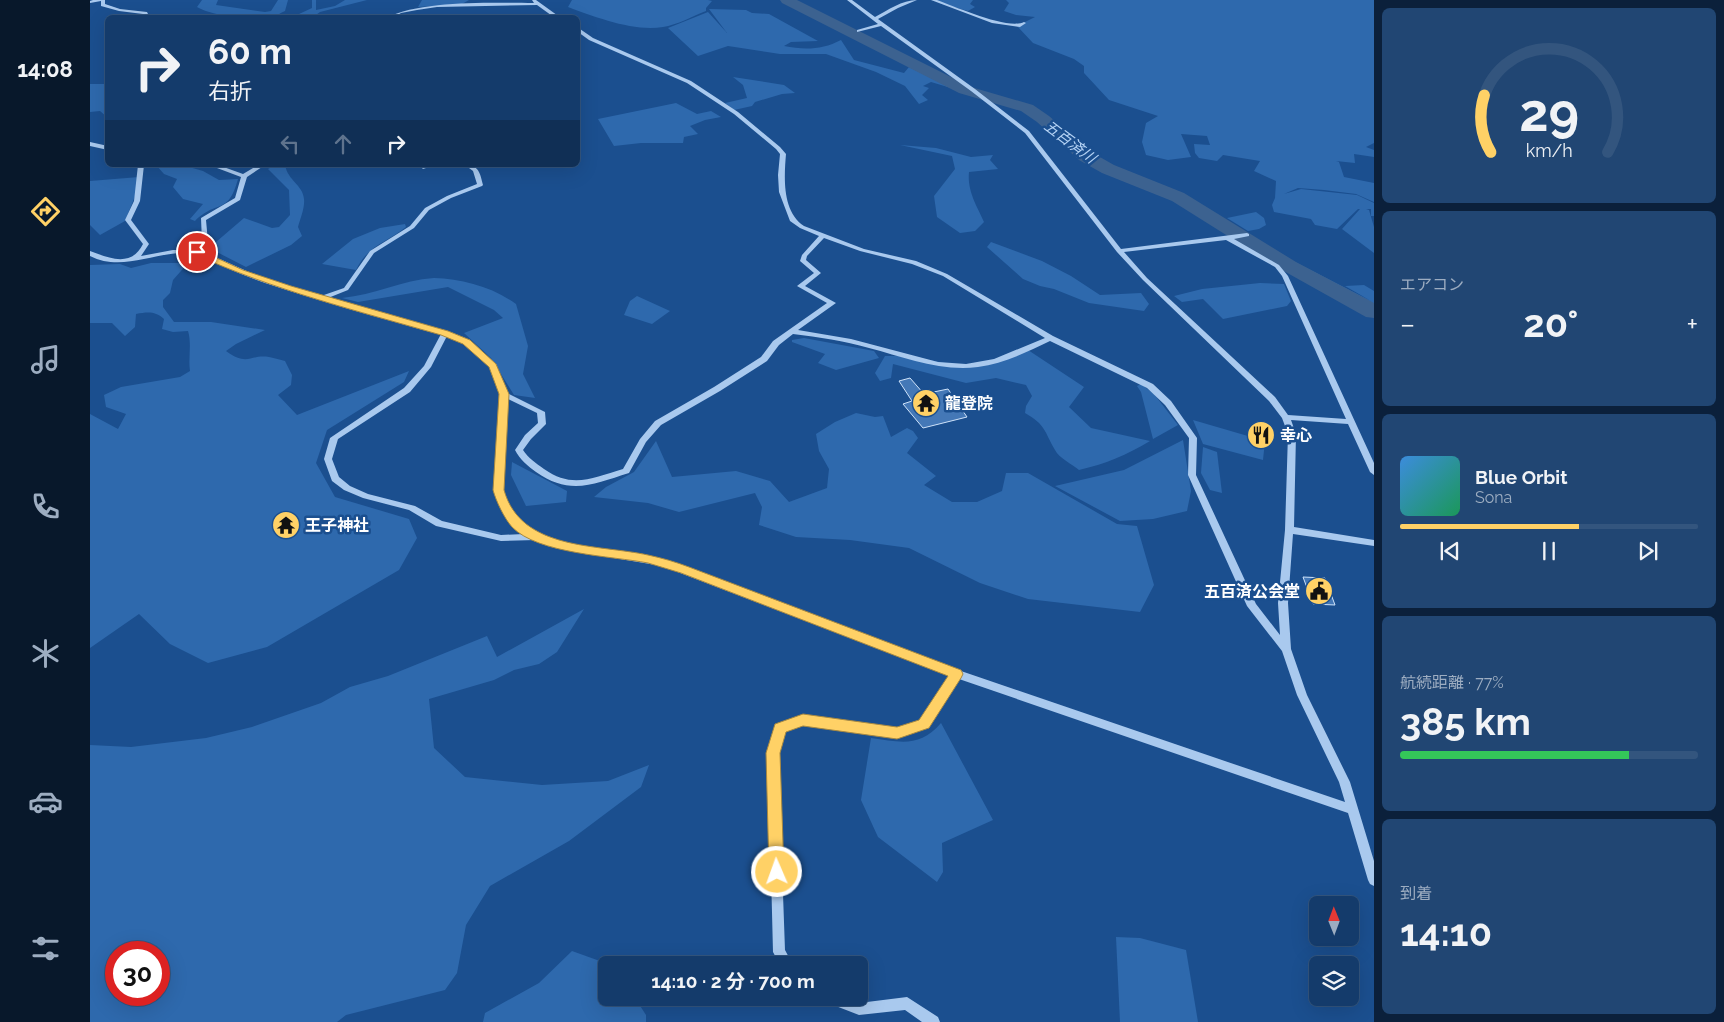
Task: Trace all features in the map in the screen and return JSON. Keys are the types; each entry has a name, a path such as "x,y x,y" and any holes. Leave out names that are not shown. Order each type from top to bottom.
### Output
{"street":[{"path":"90,2 99,0"},
{"path":"103,0 103,5 119,10 136,10 146,15"},
{"path":"533,0 554,15"},
{"path":"849,0 1013,119 1036,141 1119,251 1145,279 1272,399 1286,416 1292,434 1289,530 1283,603 1286,649 1302,695 1344,782 1374,880"},
{"path":"874,19 896,7 915,0"},
{"path":"933,0 994,22 1020,26 1024,23"},
{"path":"395,15 419,7 480,3 538,4"},
{"path":"859,31 882,24"},
{"path":"580,31 591,39 689,82 758,131 783,154 782,192 793,221 862,250 914,262 945,275 1050,338 1150,386 1168,403 1193,438 1192,475 1252,606 1286,649"},
{"path":"90,144 105,147"},
{"path":"133,260 142,252 146,244 128,220 137,201 141,167"},
{"path":"218,167 244,176"},
{"path":"197,252 205,242 203,220 238,199 244,176 259,167"},
{"path":"322,298 346,289 372,252 412,227 427,209 449,197 480,185 476,170 471,167"},
{"path":"504,394 541,412 542,424 528,437 519,450 522,457 550,479 565,484 581,484 626,471 643,441 658,423 764,359 776,343 832,302 800,286 818,273 803,261 804,256 823,235"},
{"path":"1119,251 1247,235"},
{"path":"1228,238 1277,266 1285,276 1374,472"},
{"path":"90,253 93,256 112,260 133,260 180,252 197,252 240,272 322,298 445,333 467,342 493,366 504,394 498,490 516,524 536,537 567,546 649,559 685,570 957,674 1353,810"},
{"path":"792,332 814,334 945,364 968,366 981,365 1050,338"},
{"path":"445,333 427,367 407,390 334,438 328,459 335,479 353,491 412,508 440,524 501,538 536,537"},
{"path":"1286,416 1352,422"},
{"path":"1289,530 1374,543"},
{"path":"782,956 780,952 773,763 773,753 780,728 803,720 897,733 924,724 957,674"},
{"path":"852,1006 859,1009 907,1003 933,1022"}],"shaded area":[{"path":"202,0 218,0 216,5 265,12 271,11 278,0 288,0 285,11 278,15 222,15 197,7"},
{"path":"312,0 316,0 316,10 335,6 345,0 367,0 320,12 316,15 298,15 312,8"},
{"path":"422,0 469,0 462,4 418,7"},
{"path":"572,0 712,1 706,8 706,11 674,24 652,28 627,26 590,15 568,7"},
{"path":"934,0 973,0 970,4 975,7 968,11"},
{"path":"1006,0 1374,0 1374,143 1366,147 1374,150 1374,157 1354,154 1355,163 1336,161 1339,162 1344,177 1374,183 1374,202 1356,194 1324,190 1298,188 1284,194 1301,189 1357,195 1374,203 1374,216 1371,216 1371,209 1366,209 1369,210 1374,227 1374,253 1342,229 1360,209 1337,229 1315,225 1311,219 1274,212 1272,205 1275,198 1276,181 1254,171 1260,161 1223,155 1217,161 1199,158 1195,153 1194,144 1210,145 1207,136 1181,134 1191,157 1168,160 1146,155 1142,142 1146,123 1158,116 1109,100 1084,73 1084,66 1074,59 1033,43 1017,26 1035,17 1016,15 1004,11 1009,3"},
{"path":"709,9 746,10 752,13 769,14 818,41 791,42 784,46 813,48 827,46 841,40 854,60 904,73 909,67 951,88 931,82 923,86 929,88 922,95 928,100 919,104 905,86 876,72 826,54 780,54 728,46 698,56 668,28 708,12 727,33"},
{"path":"733,77 784,85 795,93 782,94 755,102 752,106 734,110 725,103 747,98 743,85"},
{"path":"90,84 105,84 105,115 100,111 90,112"},
{"path":"985,94 1021,104 1044,115 1091,156 1113,168 1170,188 1196,201 1227,223 1291,260 1371,301 1345,286 1364,285 1374,291 1374,318 1239,240 1193,208 1168,195 1127,180 1089,162 1028,111"},
{"path":"676,103 697,114 711,111 721,117 705,120 690,126 698,134 684,137 683,143 641,143 614,146 598,119"},
{"path":"900,145 936,148 971,157 993,155 990,160 998,169 969,172 971,192 984,222 975,231 960,233 937,217 934,196 955,169 952,156"},
{"path":"158,167 189,167 203,171 219,180 238,179 234,191 226,203 203,214 195,221 190,219 203,204 183,199 173,187 177,179 164,174"},
{"path":"272,167 286,167 289,175 301,190 304,206 298,227 302,236 291,245 246,267 209,248 244,218 272,228 279,227 290,215 289,190 268,169"},
{"path":"139,177 138,189 125,221 100,235 90,225 90,181"},
{"path":"1256,212 1264,218 1266,225 1259,229 1248,231 1227,218"},
{"path":"405,224 406,227 366,255 356,270 322,264 353,239 380,228"},
{"path":"991,242 1042,261 1071,276 1100,295 1141,293 1149,304 1144,311 1089,303 1054,289 1040,286 1023,279 987,247"},
{"path":"151,263 188,263 173,280 170,293 163,300 163,307 174,322 211,322 265,330 226,351 233,356 244,359 271,357 285,361 292,375 291,385 278,395 297,415 409,371 404,382 327,430 316,463 335,497 409,519 417,538 399,570 267,647 208,663 170,644 139,614 90,648 90,414 118,429 126,414 106,407 104,395 121,387 180,377 190,371 190,341 188,331 173,332 162,329 164,319 154,313 136,314 135,327 125,336 112,323 90,323 90,265 120,264 131,268"},
{"path":"434,278 477,285 497,293 516,304 528,346 523,374 535,398 514,395 491,358 464,333 503,318 494,310 448,287 358,302 342,298 422,279"},
{"path":"1260,283 1284,284 1291,301 1287,306 1223,319 1203,299 1182,302 1174,296 1202,289"},
{"path":"637,296 670,311 652,324 624,315 630,301"},
{"path":"804,338 874,351 879,358 836,370 818,363 825,354 792,342 792,340"},
{"path":"1028,350 1084,387 1069,407 1091,428 1150,441 1116,458 1079,470 1059,456 1041,425 1025,413 1026,406 1032,396 1026,385 996,378 966,383 893,364 891,378 880,381 875,373 885,356 907,356 967,367"},
{"path":"1141,384 1154,394 1178,425 1153,439 1141,392 1137,386"},
{"path":"856,413 875,417 883,416 891,437 907,428 913,431 918,438 907,453 936,476 924,485 952,502 977,502 1002,491 1006,473 1028,473 1117,524 1137,526 1154,585 1140,612 1028,599 980,583 909,548 850,540 796,537 759,525 762,507 755,493 679,512 648,503 594,497 606,487 634,472 656,441 672,477 736,471 770,481 789,502 827,488 829,469 819,451 816,434 835,422"},
{"path":"1193,420 1265,441 1263,460 1203,444"},
{"path":"1183,440 1191,491 1187,511 1153,519 1120,521 1055,486 1124,470"},
{"path":"1203,447 1217,452 1222,493 1210,490 1201,473"},
{"path":"512,462 567,491 566,502 526,506 511,475"},
{"path":"584,609 557,652 539,664 514,670 494,680 429,699 434,748 465,777 542,785 608,781 649,765 641,787 569,841 490,886 466,925 457,973 445,990 346,1015 337,1022 90,1022 90,745 131,747 206,738 252,727 321,703 350,687 388,676 487,636 497,657"},
{"path":"941,723 993,820 942,843 943,872 937,882 878,837 861,800 871,738 900,742 917,740 933,731"},
{"path":"1116,937 1140,938 1186,950 1198,1022 1120,1022"},
{"path":"572,951 598,960 598,1006 640,1006 646,1015 646,1022 483,1022 485,1013 539,983"}],"building":[{"name":"龍登院","path":"910,378 924,394 948,389 967,417 923,428 903,404 912,401 899,381"},
{"name":"五百済公会堂","path":"1303,577 1325,578 1335,605 1313,604"}],"waterway":[{"name":"五百済川","path":"787,0 965,90 1027,108 1043,119 1085,156 1108,169 1178,197 1289,266 1374,312"}],"place":[{"name":"龍登院","path":"926,403"},
{"name":"幸心","path":"1261,435"},
{"name":"王子神社","path":"286,525"},
{"name":"五百済公会堂","path":"1319,591"}],"route":[{"path":"197,252 205,254 240,272 288,288 445,333 467,342 493,366 504,394 498,490 516,524 536,537 567,546 649,559 685,570 957,674 924,724 897,733 803,720 780,728 773,753 777,872"}]}
